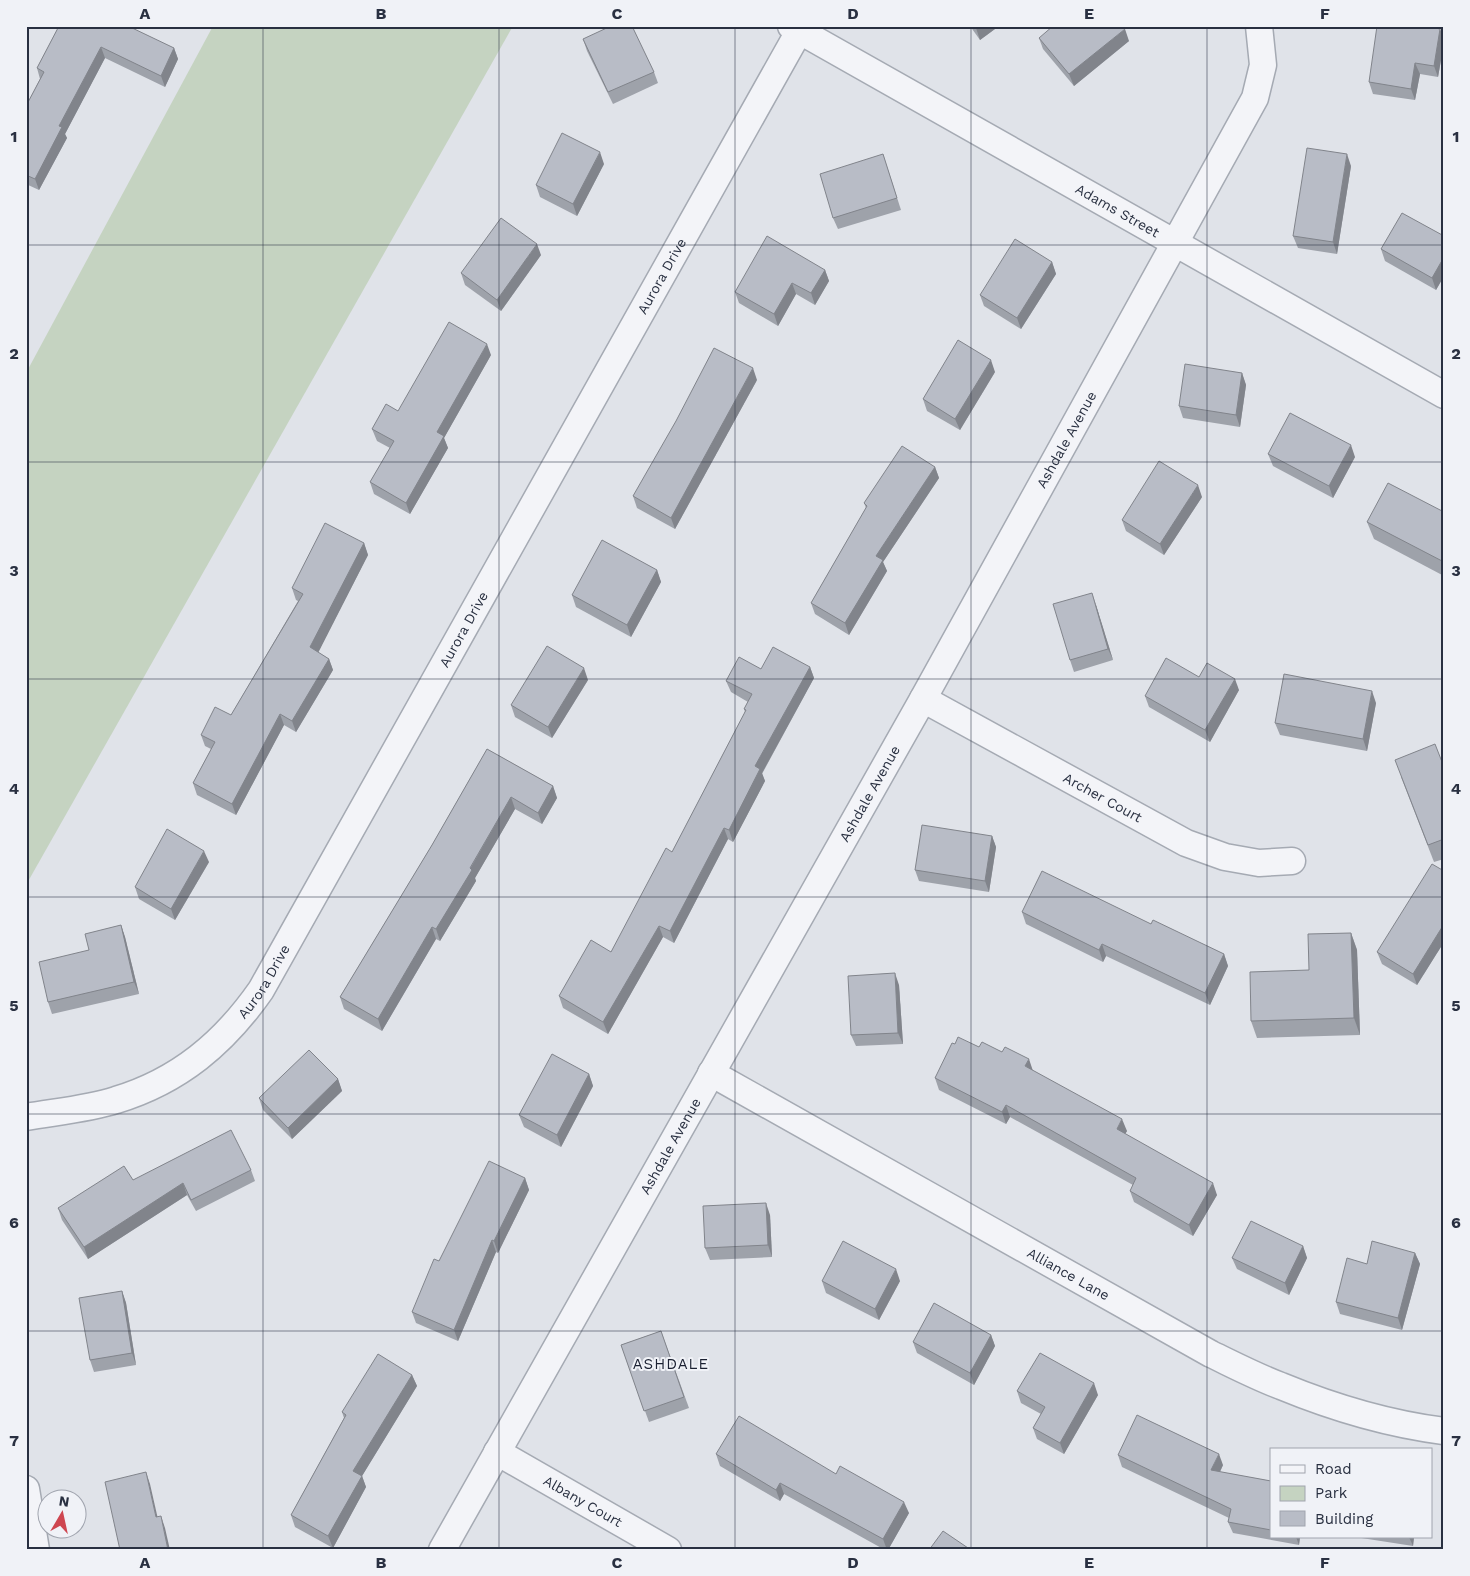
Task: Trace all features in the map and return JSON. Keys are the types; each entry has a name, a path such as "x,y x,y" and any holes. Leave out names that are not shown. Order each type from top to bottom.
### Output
{"street":[{"name":"Ashdale Avenue","path":"442,1550 923,699 1176,243 1254,98 1263,65 1261,37 1258,26"},
{"name":"Adams Street","path":"797,28 1444,394"},
{"name":"Aurora Drive","path":"26,1117 114,1101 148,1088 187,1066 215,1044 246,1011 261,990 797,28"},
{"name":"Archer Court","path":"923,699 1186,843 1225,857 1259,863 1292,860"},
{"name":"Alliance Lane","path":"712,1073 1211,1354 1281,1386 1353,1411 1427,1429 1444,1431"},
{"name":"Albany Court","path":"497,1452 668,1550"},
{"path":"26,1489 36,1550"}],"green space":[{"path":"213,26 513,26 26,885 26,373"}],"building":[{"path":"59,26 128,26 174,48 161,76 101,47 59,126 62,127 35,179 26,175 26,106 44,72 37,68"},
{"path":"611,26 632,26 654,72 608,92 583,39"},
{"path":"1053,26 1122,26 1125,29 1069,74 1039,38"},
{"path":"1377,26 1425,26 1440,29 1434,66 1415,63 1411,89 1369,82"},
{"path":"562,133 600,152 573,204 536,185"},
{"path":"1307,148 1347,154 1333,242 1293,236"},
{"path":"883,154 897,198 833,218 820,174"},
{"path":"1402,213 1444,236 1444,257 1432,278 1381,249"},
{"path":"501,218 537,244 497,300 461,273"},
{"path":"767,236 825,270 811,293 792,283 774,314 735,292"},
{"path":"1015,239 1052,262 1017,318 980,295"},
{"path":"449,322 487,344 437,432 444,436 406,503 370,482 394,441 372,429 386,404 398,411"},
{"path":"958,340 991,360 955,419 923,399"},
{"path":"714,348 753,368 671,518 633,496 676,421"},
{"path":"1185,364 1242,373 1236,415 1179,406"},
{"path":"1290,413 1351,445 1329,486 1268,454"},
{"path":"902,446 935,467 876,556 883,560 845,623 811,603 867,506 864,503"},
{"path":"1159,461 1198,485 1160,544 1122,520"},
{"path":"1388,483 1444,512 1444,562 1367,522"},
{"path":"325,523 364,543 310,647 329,659 292,721 280,714 232,804 193,783 215,742 201,735 215,707 231,715 303,594 292,588"},
{"path":"602,540 657,570 627,625 572,595"},
{"path":"1092,593 1108,649 1070,660 1053,604"},
{"path":"547,646 584,668 548,727 511,705"},
{"path":"773,647 810,667 755,766 760,769 729,830 724,828 670,931 659,926 603,1022 559,996 591,940 611,952 666,848 672,852 746,710 744,709 752,694 726,681 739,657 761,669"},
{"path":"1166,658 1199,677 1207,663 1235,679 1205,730 1145,696"},
{"path":"1284,674 1372,691 1363,739 1275,723"},
{"path":"1435,744 1444,767 1444,839 1428,845 1395,760"},
{"path":"487,749 553,786 538,813 511,797 470,868 472,870 436,929 432,927 378,1019 340,997 432,845"},
{"path":"922,825 992,836 985,881 915,870"},
{"path":"167,829 204,851 171,909 135,887"},
{"path":"1432,864 1444,871 1444,924 1413,974 1377,952"},
{"path":"1042,871 1151,924 1153,920 1224,954 1205,993 1102,944 1099,950 1022,912"},
{"path":"121,925 134,982 48,1002 39,962 89,950 85,934"},
{"path":"1351,933 1354,1018 1251,1021 1250,972 1309,970 1308,934"},
{"path":"895,973 898,1033 851,1035 848,976"},
{"path":"958,1037 979,1047 982,1042 1002,1052 1005,1047 1029,1059 1025,1066 1122,1119 1117,1129 1213,1183 1189,1225 1130,1191 1136,1178 1006,1105 1002,1112 935,1078 952,1043 955,1044"},
{"path":"309,1050 338,1079 288,1128 259,1098"},
{"path":"552,1054 589,1074 557,1135 519,1115"},
{"path":"231,1130 251,1170 191,1200 183,1183 84,1247 58,1208 124,1166 133,1180"},
{"path":"489,1161 525,1178 494,1241 492,1240 454,1330 412,1312 434,1259 439,1261"},
{"path":"766,1203 768,1245 705,1248 703,1206"},
{"path":"1251,1221 1303,1246 1285,1283 1232,1258"},
{"path":"843,1241 896,1269 875,1309 822,1281"},
{"path":"1372,1241 1415,1253 1398,1318 1336,1302 1347,1258 1367,1264"},
{"path":"122,1291 132,1353 90,1360 79,1298"},
{"path":"934,1303 991,1335 970,1373 913,1342"},
{"path":"661,1331 684,1397 644,1411 621,1345"},
{"path":"1040,1353 1094,1383 1060,1443 1033,1428 1045,1407 1017,1391"},
{"path":"378,1354 412,1375 353,1471 362,1476 328,1536 291,1515 346,1415 342,1412"},
{"path":"1137,1415 1219,1454 1211,1470 1270,1481 1270,1530 1228,1522 1231,1509 1118,1455"},
{"path":"739,1416 836,1474 840,1466 904,1502 883,1539 780,1483 776,1490 716,1454"},
{"path":"146,1472 156,1517 161,1516 168,1550 120,1550 105,1482"},
{"path":"943,1531 971,1550 929,1550"}],"district":[{"name":"ASHDALE","path":"671,1364"}]}
